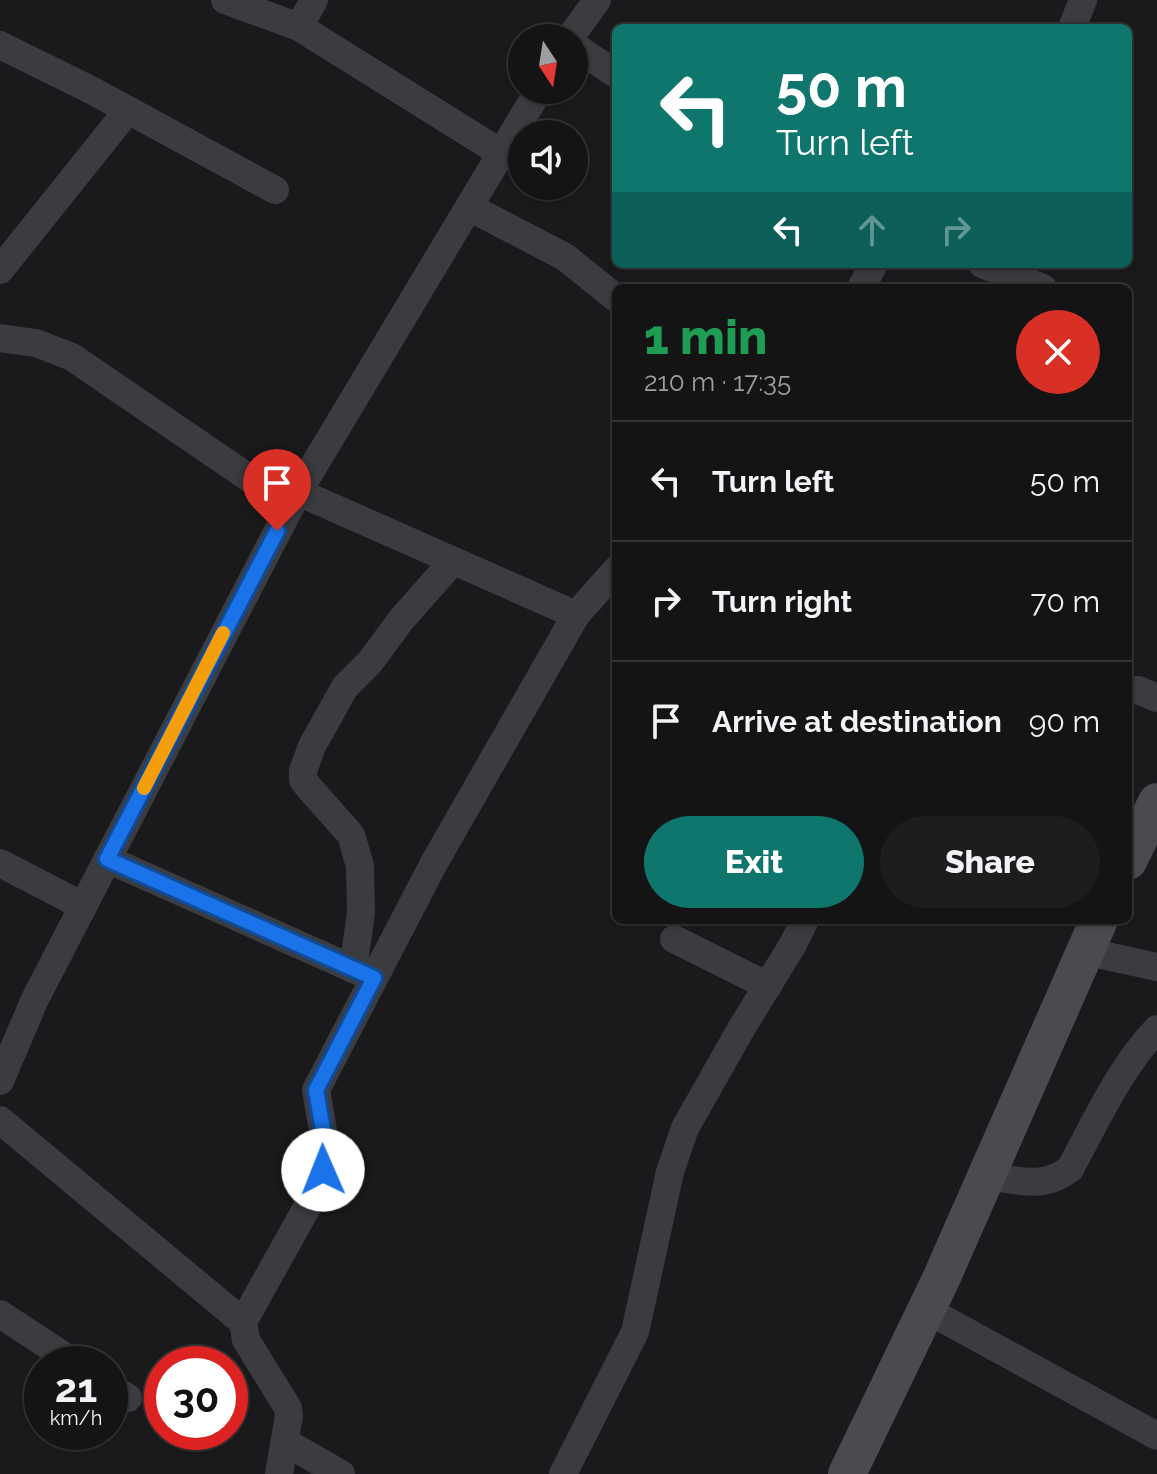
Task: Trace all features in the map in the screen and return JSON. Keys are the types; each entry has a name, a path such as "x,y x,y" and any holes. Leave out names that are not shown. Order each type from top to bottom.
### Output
{"street":[{"path":"225,0 299,27 501,153"},
{"path":"299,27 314,0"},
{"path":"580,24 597,0"},
{"path":"1074,24 1083,0"},
{"path":"0,45 275,190"},
{"path":"588,55 612,71"},
{"path":"0,1081 10,1030 35,999 294,499 531,104"},
{"path":"0,270 128,110"},
{"path":"469,207 565,257 612,295"},
{"path":"992,268 1033,284"},
{"path":"0,338 36,343 72,357 294,499 453,561 576,615"},
{"path":"363,974 360,866 351,835 303,780 303,771 312,746 345,687 370,662 401,620 453,561"},
{"path":"279,1474 288,1408 246,1340 243,1322 316,1191 323,1170 326,1148 316,1090 363,974 434,863 576,615 612,574"},
{"path":"1132,691 1157,698"},
{"path":"1132,853 1157,802"},
{"path":"107,859 363,974"},
{"path":"0,863 83,906"},
{"path":"563,1474 635,1332 670,1172 685,1128 803,924"},
{"path":"847,1474 927,1310 1092,935 1157,967"},
{"path":"674,939 768,986"},
{"path":"986,1176 1043,1183 1070,1169 1121,1075 1157,1029"},
{"path":"0,1120 243,1322"},
{"path":"927,1310 1157,1436"},
{"path":"0,1314 49,1346"},
{"path":"285,1442 341,1474"}],"slow traffic":[{"path":"144,788 223,633"}],"route":[{"path":"277,531 107,859 374,978 316,1090 326,1148 323,1170"}]}
